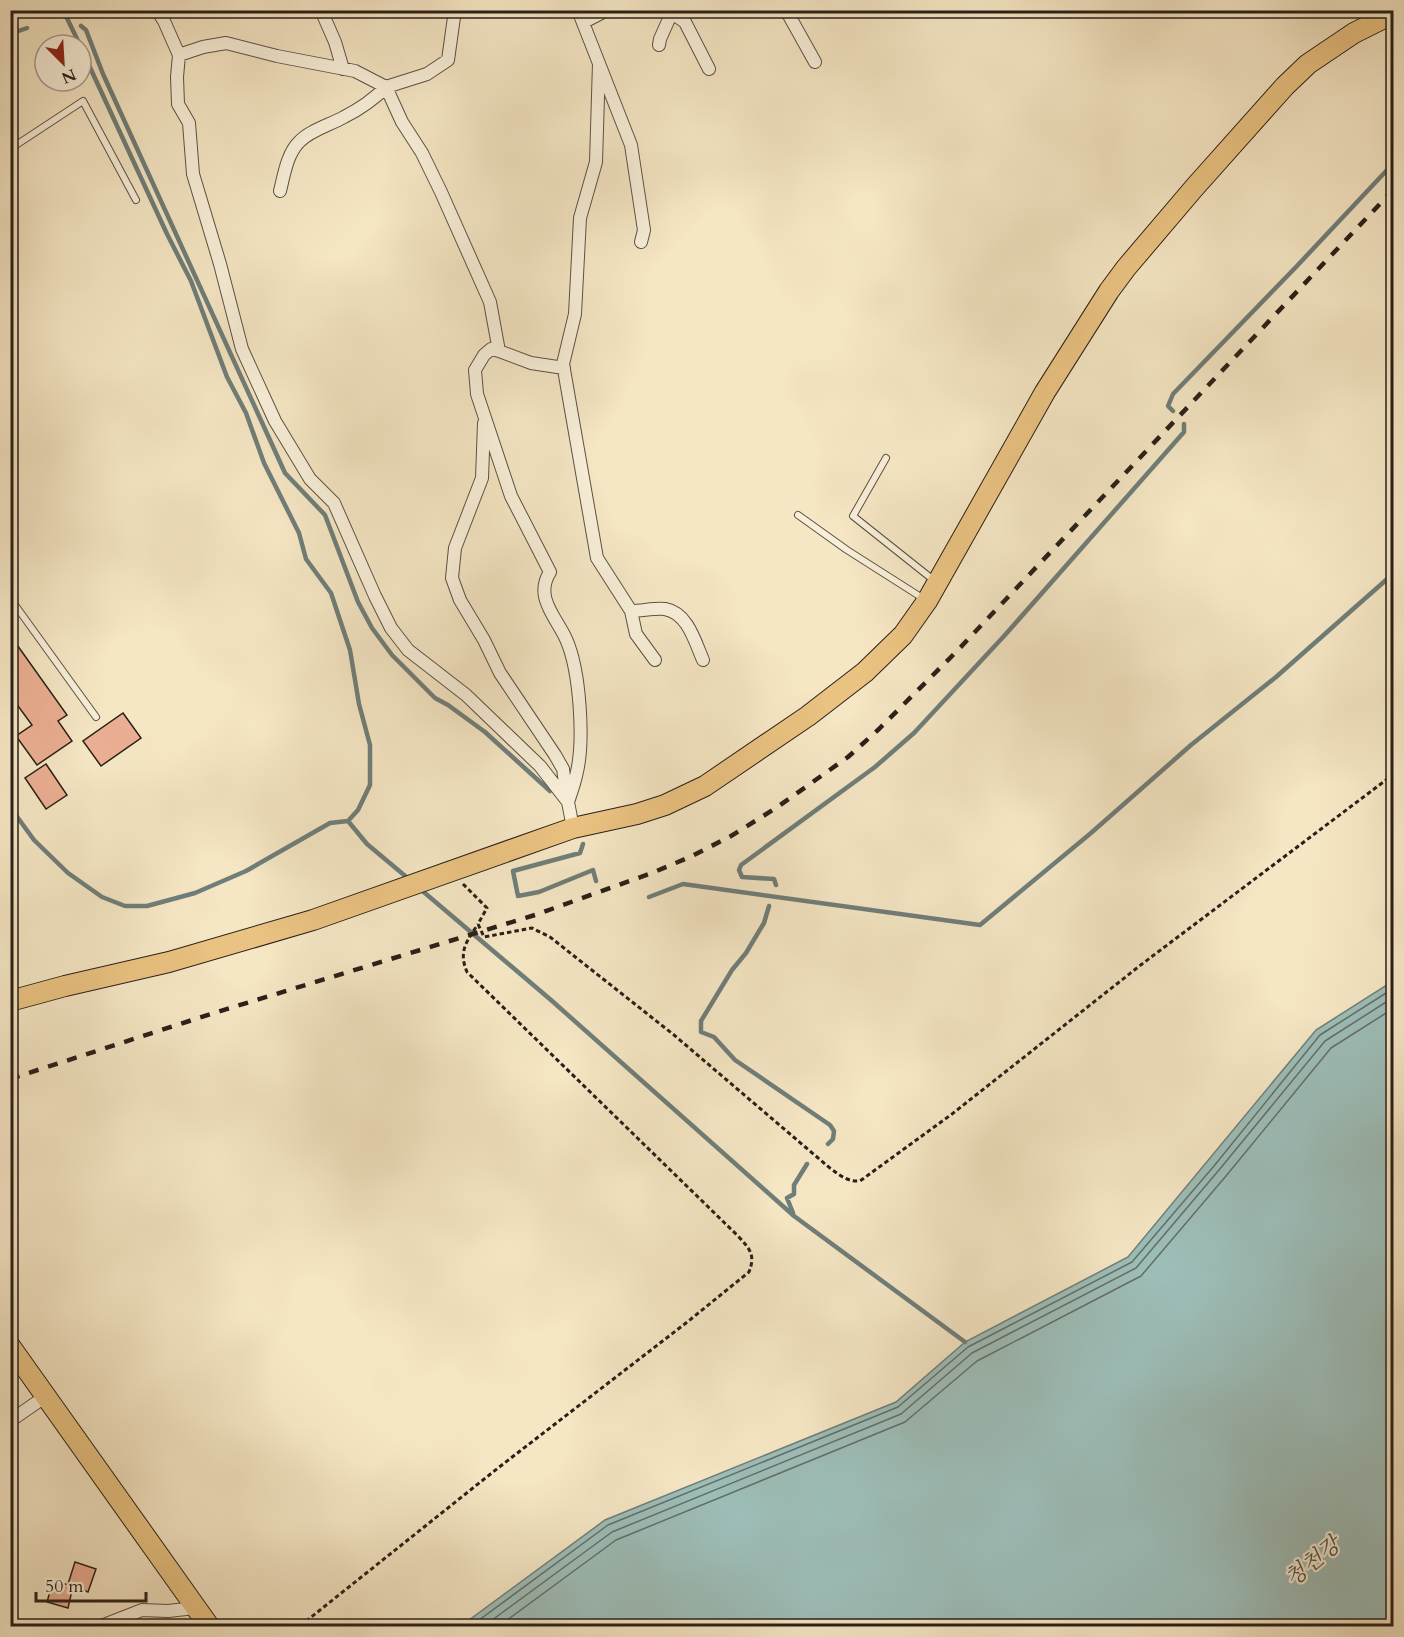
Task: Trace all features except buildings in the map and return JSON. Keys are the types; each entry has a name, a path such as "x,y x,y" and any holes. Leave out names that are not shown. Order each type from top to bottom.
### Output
{"main road":[{"path":"10,1001 169,962 313,920 573,828 637,814 665,805 705,786 844,690 866,672 903,635 927,601 1045,392 1126,268 1285,86 1308,64 1354,33 1394,13"},
{"path":"10,1346 209,1626"}],"street":[{"path":"157,10 165,21 179,55 178,104 189,123 193,174 242,349 275,421 310,479 334,503 391,628 408,650 494,719 540,766 568,802"},
{"path":"321,10 335,42 343,69"},
{"path":"280,190 286,166 298,143 315,131 346,117 373,100 386,87 427,74 448,60 455,10"},
{"path":"578,10 631,145 644,230 641,242"},
{"path":"584,22 607,10"},
{"path":"786,10 815,62"},
{"path":"659,45 673,12 685,22 709,69"},
{"path":"179,55 202,47 226,43 277,57 355,71 386,87 402,122 422,153 441,192 490,302 499,351"},
{"path":"599,63 596,162 580,218 575,314 563,364 597,558 631,611 636,634 656,660"},
{"path":"564,368 531,363 491,350 484,355 475,370 477,394 512,496 550,572 545,579 543,591 549,610 566,639 572,656 581,718 577,774 568,802"},
{"path":"484,416 482,478 455,548 452,578 460,600 484,640 500,673 562,769 573,828"},
{"path":"631,611 665,609 677,614 688,626 703,660"},
{"path":"10,1421 46,1396"},
{"path":"101,1626 142,1610 168,1611 195,1608"}],"lane":[{"path":"10,149 83,100 136,200"},
{"path":"886,458 853,516 936,582"},
{"path":"798,514 848,550 927,601"},
{"path":"10,598 96,717"}],"path":[{"path":"478,924 484,937 532,928 550,937 674,1035 831,1169 845,1179 860,1181 952,1114 1142,963 1394,774"},
{"path":"300,1626 489,1475 695,1316 749,1272 753,1260 751,1252 737,1235 467,972 463,963 463,948 487,908 450,871"},
{"path":"251,1626 263,1626"}],"water":[{"name":"청천강","path":"1393,981 1393,1626 461,1626 605,1520 896,1402 965,1342 1128,1257 1316,1030"}],"waterway":[{"path":"63,10 74,33"},
{"path":"81,26 86,30 103,74 285,473 325,515 358,602 372,628 392,655 435,698 485,732 550,791"},
{"path":"10,34 27,28"},
{"path":"93,74 191,281 227,377 246,413 264,463 299,533 306,559 331,593 350,650 359,704 370,745 370,785 358,810 348,821 367,844 410,880"},
{"path":"1173,411 1168,406 1173,394 1388,169 1394,157"},
{"path":"776,885 774,879 742,877 739,870 741,865 875,767 914,733 1005,635 1184,432 1184,424"},
{"path":"649,897 683,884 980,925 1091,833 1191,745 1276,677 1394,573"},
{"path":"10,807 34,840 68,873 102,897 125,906 147,906 195,893 246,871 330,823 348,821"},
{"path":"583,844 580,853 513,871 518,896 539,892 593,870 596,881"},
{"path":"419,888 551,1000 794,1216 965,1342"},
{"path":"769,906 764,923 701,1021 701,1032 714,1037 735,1060 830,1125 834,1131 833,1139 828,1144"},
{"path":"793,1213 787,1198 794,1194 794,1185 807,1164"}],"railway":[{"path":"10,1079 217,1012 535,915 652,873 692,856 731,836 776,808 848,757 957,651 1394,189"}]}
